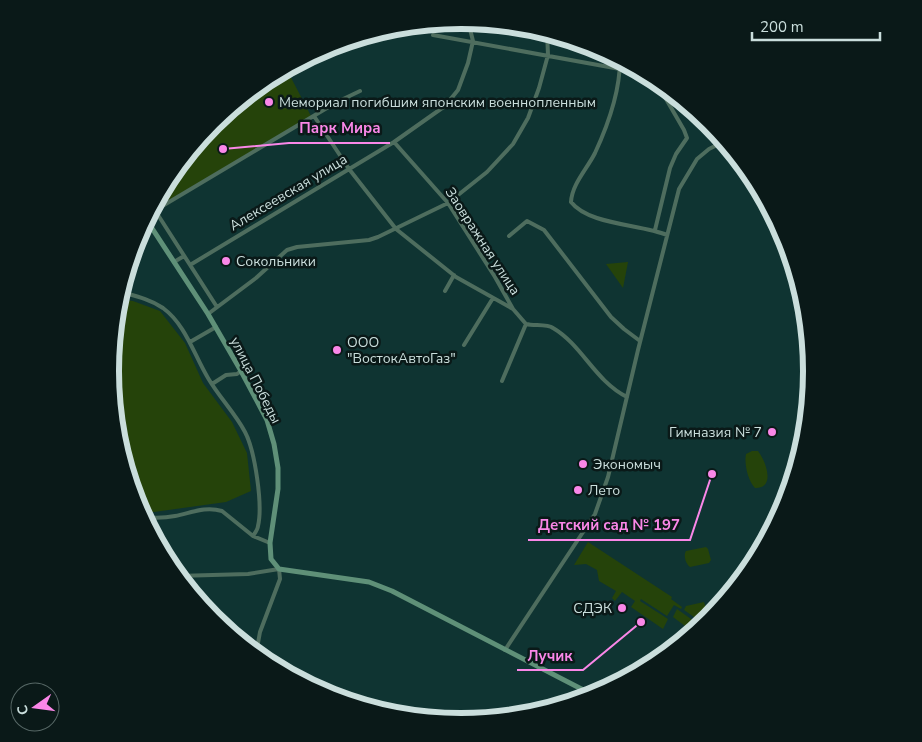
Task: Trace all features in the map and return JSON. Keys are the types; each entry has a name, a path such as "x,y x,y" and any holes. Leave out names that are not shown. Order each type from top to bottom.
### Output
{"street":[{"name":"Алексеевская улица","path":"190,265 394,142 440,111 452,100 464,76 473,41 470,29"},
{"path":"434,35 620,69 608,122 594,154 574,188 572,202 590,216 655,230 667,235"},
{"path":"208,314 256,278 287,250 369,240 448,203 487,172 513,144 528,118 548,55 548,40"},
{"path":"161,207 314,116 360,91"},
{"path":"655,230 670,168 676,154 686,140 686,136 663,95"},
{"path":"314,116 349,169 396,228 453,274 513,309 526,324 553,327 602,379 616,392 627,397"},
{"name":"Заовражная улица","path":"394,142 448,203 513,309"},
{"path":"505,650 595,514 608,477 676,197 684,178 697,159 718,145"},
{"path":"158,212 158,215 217,307"},
{"path":"509,236 527,221 544,230 611,317 640,341"},
{"name":"улица Победы","path":"151,227 216,327 267,420 278,468 278,490 270,543 272,559 279,569"},
{"path":"174,262 184,256"},
{"path":"444,291 453,274"},
{"path":"127,294 149,300 176,320 212,384 245,430 253,451 259,499 258,527 253,536"},
{"path":"464,345 493,298"},
{"path":"502,381 526,324"},
{"path":"190,342 216,327"},
{"path":"212,384 226,375 237,374 241,371"},
{"path":"152,517 174,517 191,511 222,511 253,536 270,543"},
{"path":"257,646 260,632 280,580 279,569"},
{"path":"187,576 248,574 279,569 369,582 392,591 584,690"}],"green space":[{"path":"290,75 311,116 163,205 176,181 204,145 235,114 271,86"},
{"path":"628,262 623,288 606,264"},
{"path":"126,300 160,311 185,343 203,383 232,422 247,453 251,491 226,502 149,512 130,460 122,416 119,393 119,349"},
{"path":"758,451 764,461 767,474 765,484 755,488 750,481 746,463 746,454"},
{"path":"588,542 672,597 671,599 682,607 681,609 674,605 667,616 641,599 640,601 668,619 663,629 631,607 635,601 622,592 615,601 612,598 616,591 599,581 597,570 586,564 574,565"},
{"path":"706,547 711,560 709,563 690,567 685,560 686,551"},
{"path":"704,602 706,610 697,619 684,610 686,606"},
{"path":"677,609 694,621 687,628 673,617"}],"place":[{"name":"Мемориал погибшим японским военнопленным","path":"269,102"},
{"name":"Парк Мира","path":"223,149"},
{"name":"Сокольники","path":"226,261"},
{"name":"ООО \"ВостокАвтоГаз\"","path":"337,350"},
{"name":"Гимназия № 7","path":"772,432"},
{"name":"Экономыч","path":"583,464"},
{"name":"Детский сад № 197","path":"712,474"},
{"name":"Лето","path":"578,490"},
{"name":"СДЭК","path":"622,608"},
{"name":"Лучик","path":"641,622"}]}
